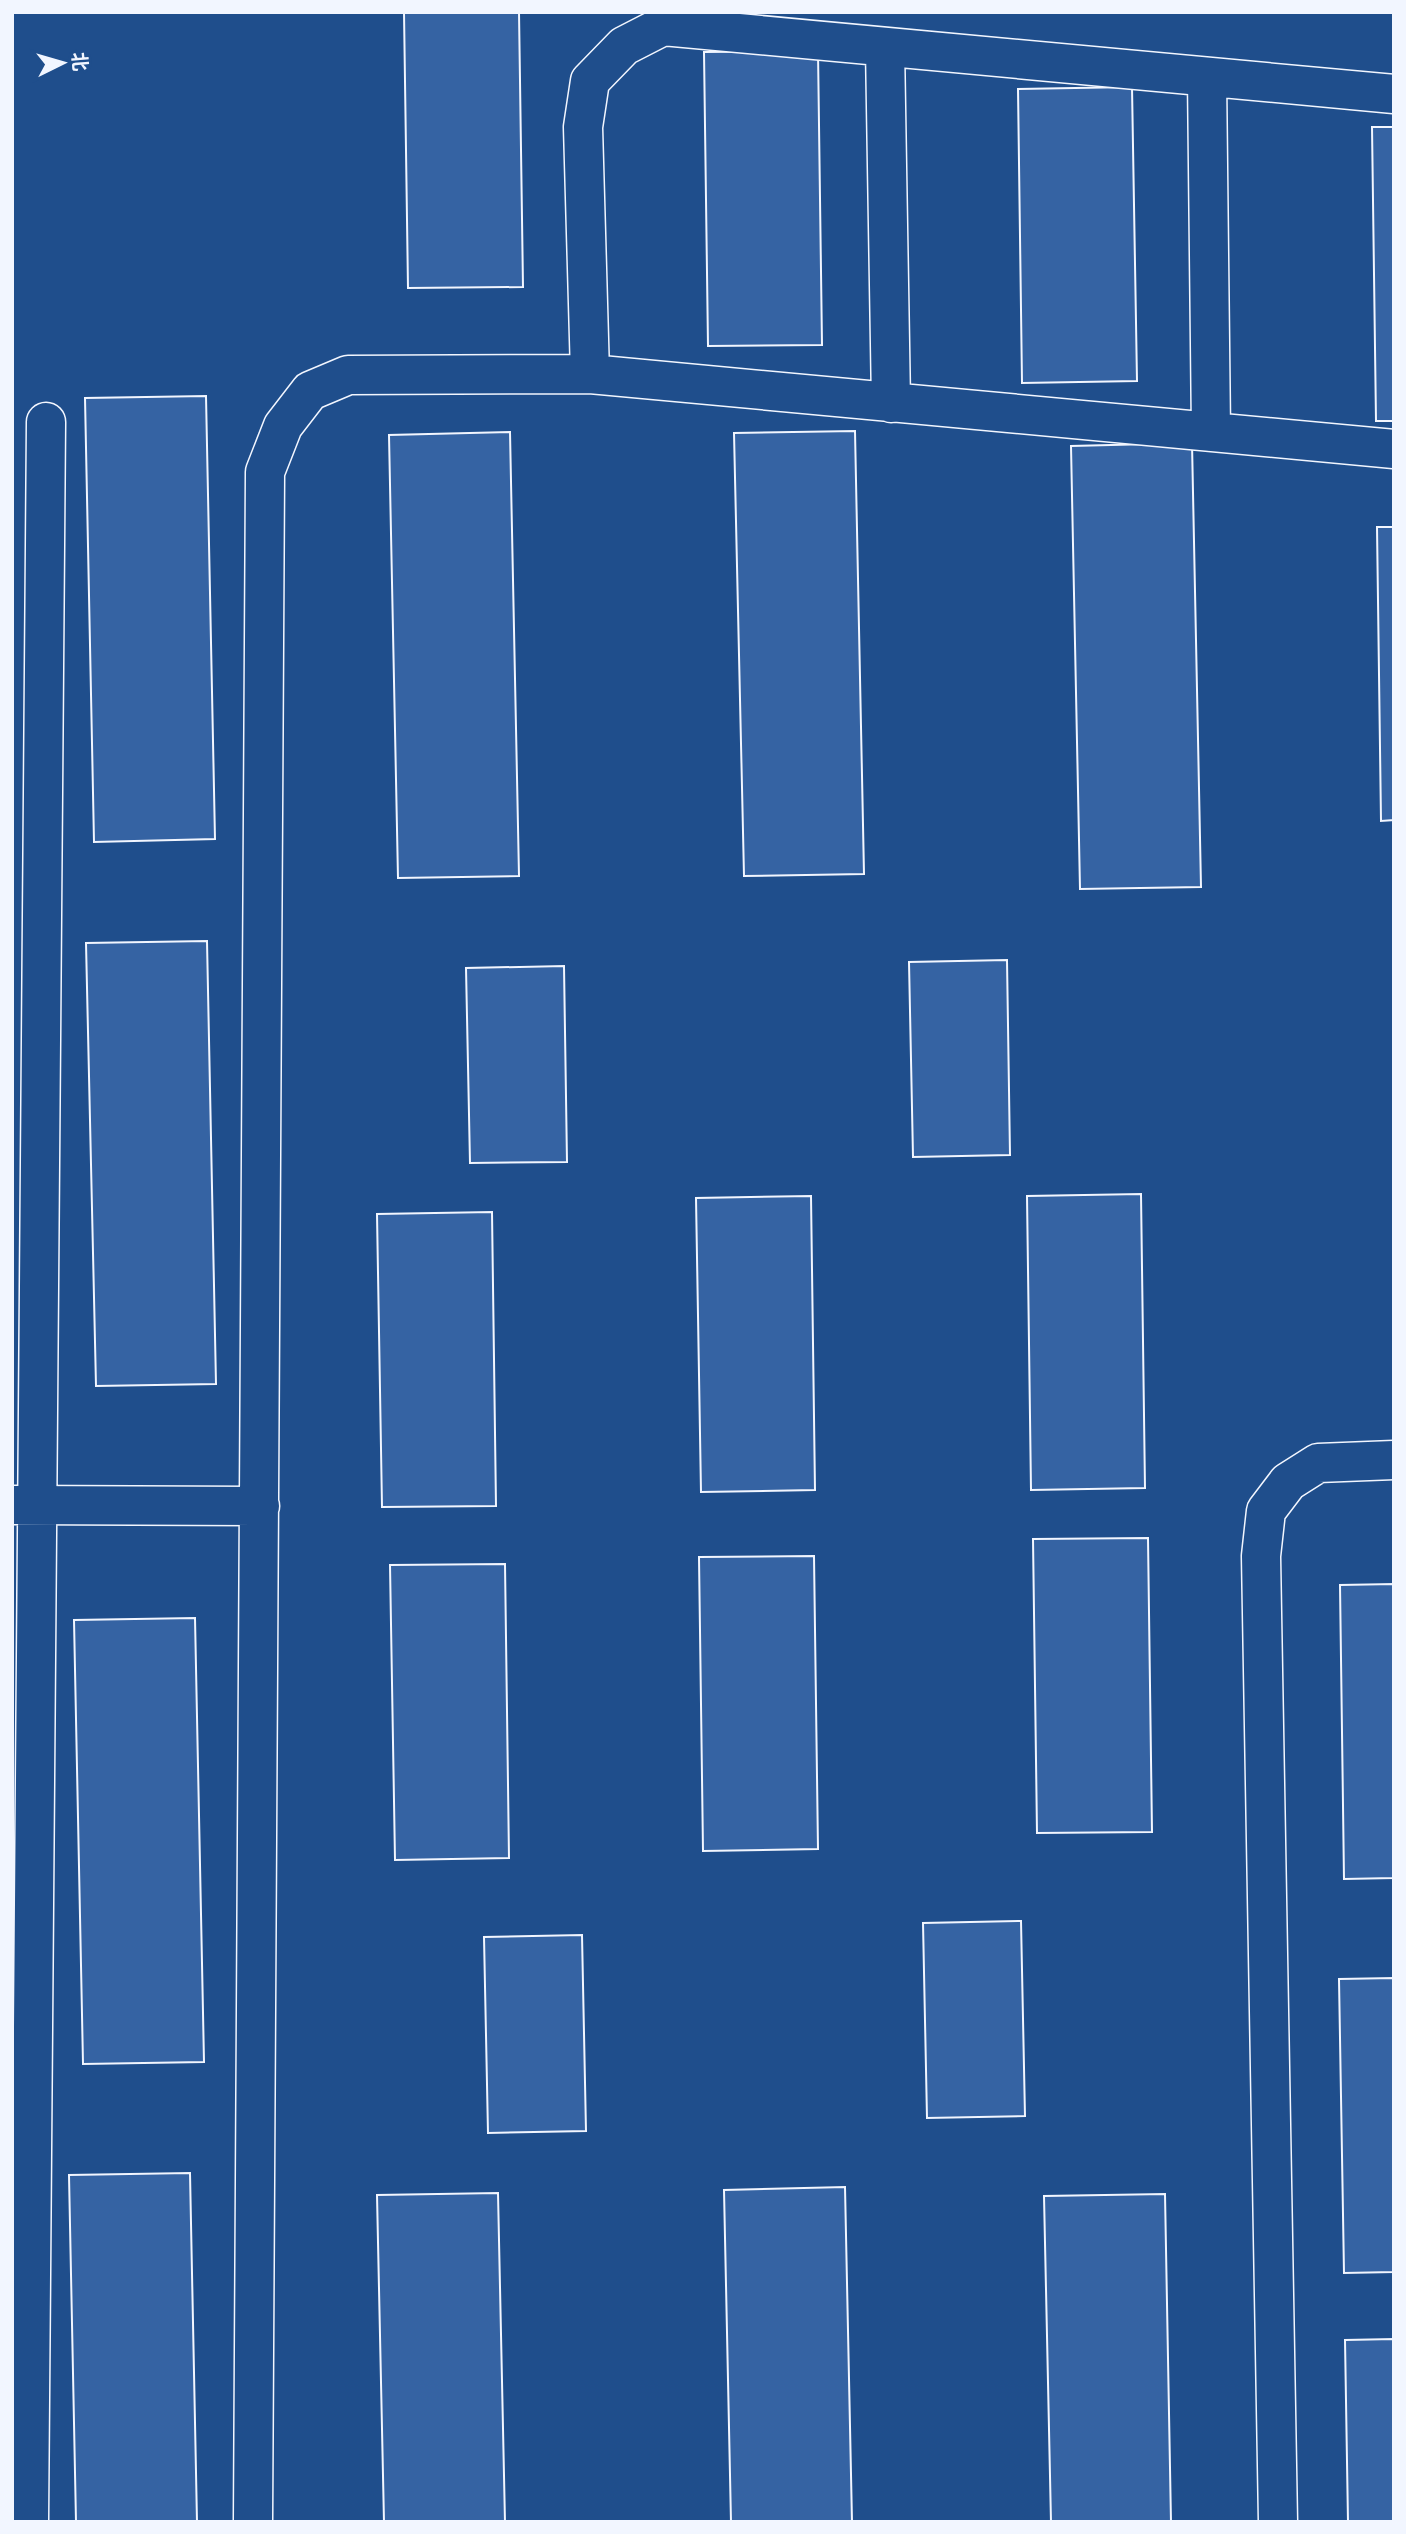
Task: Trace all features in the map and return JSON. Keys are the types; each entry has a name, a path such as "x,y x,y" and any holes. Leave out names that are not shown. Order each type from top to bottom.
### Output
{"lane":[{"path":"590,374 583,127 590,81 624,46 663,26 1394,94"},
{"path":"885,47 891,402"},
{"path":"1207,77 1210,432"},
{"path":"253,2522 265,472 283,426 310,391 348,374 590,374 1394,449"},
{"path":"29,2522 25,1505 46,422"},
{"path":"1278,2522 1261,1556 1266,1511 1288,1482 1318,1463 1394,1460"},
{"path":"25,1505 260,1506"}],"building":[{"path":"404,12 519,12 523,287 408,288"},
{"path":"818,51 822,345 708,346 704,52"},
{"path":"1132,87 1137,381 1022,383 1018,89"},
{"path":"1372,127 1394,127 1394,421 1376,421"},
{"path":"206,396 215,839 94,842 85,398"},
{"path":"855,431 864,874 744,876 734,433"},
{"path":"510,432 519,876 398,878 389,435"},
{"path":"1192,443 1201,887 1080,889 1071,446"},
{"path":"1377,527 1394,527 1394,820 1381,821"},
{"path":"207,941 216,1384 96,1386 86,943"},
{"path":"1007,960 1010,1155 913,1157 909,962"},
{"path":"564,966 567,1162 470,1163 466,968"},
{"path":"1141,1194 1145,1488 1031,1490 1027,1196"},
{"path":"811,1196 815,1490 701,1492 696,1198"},
{"path":"492,1212 496,1506 382,1507 377,1214"},
{"path":"1148,1538 1152,1832 1037,1833 1033,1539"},
{"path":"814,1556 818,1849 703,1851 699,1557"},
{"path":"505,1564 509,1858 395,1860 390,1565"},
{"path":"1394,1584 1394,1878 1344,1879 1340,1585"},
{"path":"195,1618 204,2062 83,2064 74,1620"},
{"path":"1021,1921 1025,2116 927,2118 923,1923"},
{"path":"582,1935 586,2131 488,2133 484,1937"},
{"path":"1394,1978 1394,2272 1344,2273 1339,1979"},
{"path":"190,2173 197,2522 76,2522 69,2175"},
{"path":"845,2187 852,2522 731,2522 724,2190"},
{"path":"498,2193 505,2522 384,2522 377,2195"},
{"path":"1165,2194 1171,2522 1051,2522 1044,2196"},
{"path":"1394,2339 1394,2522 1348,2522 1345,2340"}]}
